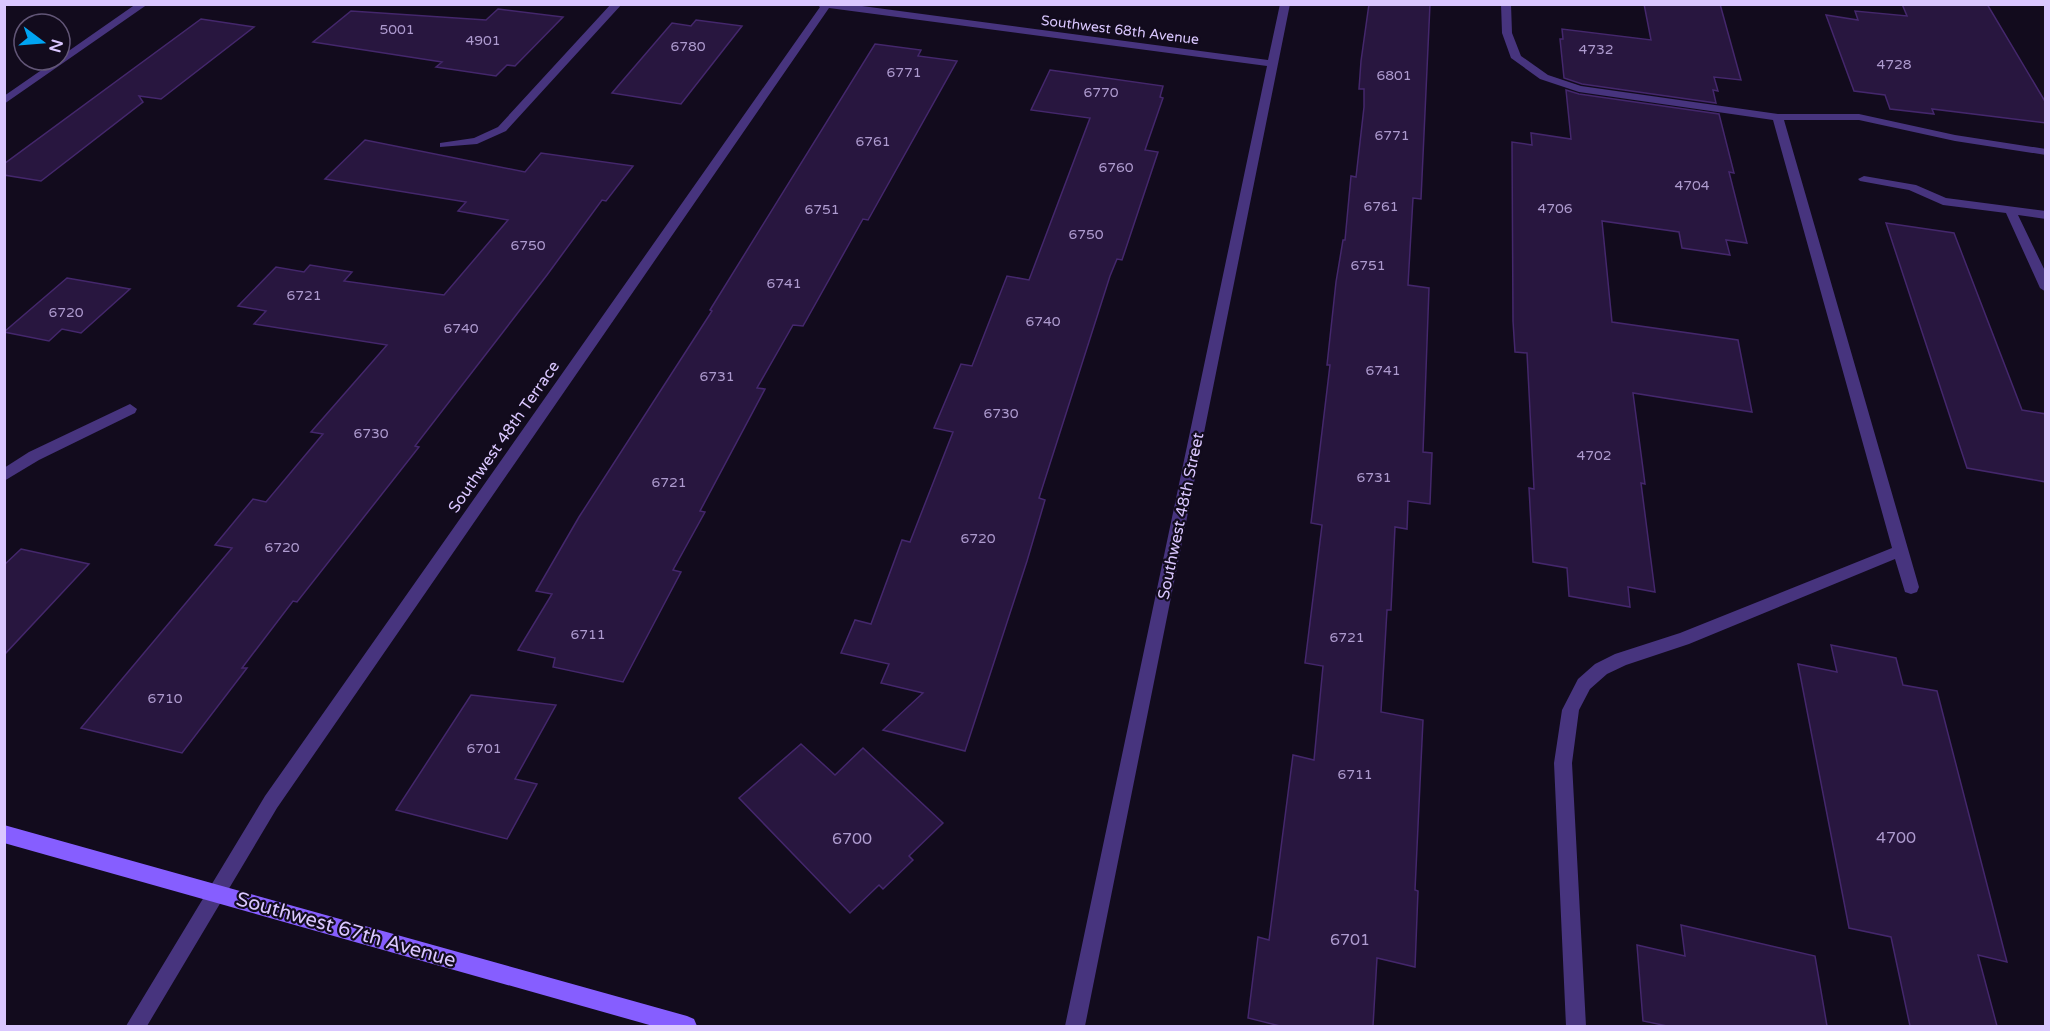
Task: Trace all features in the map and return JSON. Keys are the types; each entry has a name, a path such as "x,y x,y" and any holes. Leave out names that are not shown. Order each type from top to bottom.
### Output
{"main road":[{"name":"Southwest 67th Avenue","path":"4,834 687,1026"}],"street":[{"path":"4,101 143,4"},
{"path":"444,145 477,141 502,129 617,4"},
{"name":"Southwest 68th Avenue","path":"821,4 1273,64"},
{"path":"895,14 901,4"},
{"name":"Southwest 48th Street","path":"1075,1026 1285,4"},
{"path":"1506,4 1510,45 1516,58 1544,77 1602,94 1778,117 1858,117 1955,138 2046,152"},
{"name":"Southwest 48th Terrace","path":"136,1026 272,802 826,5"},
{"path":"1778,117 1911,587"},
{"path":"1864,179 1912,187 1943,201 2046,215"},
{"path":"2010,210 2046,288"},
{"path":"4,476 34,456 130,409"},
{"path":"1576,1026 1563,763 1571,710 1584,684 1601,669 1621,659 1683,639 1900,551"}],"building":[{"path":"1369,4 1430,4 1421,199 1413,198 1408,285 1429,288 1423,452 1432,453 1430,504 1408,501 1407,529 1395,527 1391,610 1387,610 1381,712 1423,720 1415,890 1418,891 1415,967 1377,958 1373,1026 1280,1026 1248,1018 1258,937 1269,940 1293,755 1314,760 1323,666 1305,663 1322,525 1311,523 1330,365 1327,365 1336,282 1343,240 1345,240 1351,176 1356,177 1364,107 1364,89 1359,89"},
{"path":"1644,4 1720,4 1741,80 1714,77 1718,91 1713,90 1716,103 1582,84 1564,78 1560,39 1563,39 1562,29 1651,40"},
{"path":"1902,4 1987,4 2046,103 2046,123 1932,109 1934,114 1890,109 1885,95 1854,91 1826,15 1858,20 1855,11 1907,16"},
{"path":"498,9 563,17 515,66 507,65 496,76 436,67 442,62 313,42 351,11 486,20"},
{"path":"201,19 254,27 161,99 139,96 143,102 41,181 4,175 4,164"},
{"path":"696,20 742,26 681,104 612,93 672,23 691,26"},
{"path":"875,44 921,50 918,56 957,61 868,220 863,219 803,326 793,325 757,388 765,389 700,511 705,512 673,570 681,572 623,682 553,667 555,658 518,650 552,594 536,591 579,517 712,311 710,310"},
{"path":"1050,70 1163,86 1160,97 1163,98 1145,150 1158,152 1122,260 1117,259 1110,276 1039,498 1045,500 1027,561 965,751 883,730 923,693 881,683 889,664 841,653 855,620 871,624 902,540 910,542 953,432 934,428 961,364 972,366 1007,276 1029,280 1090,118 1031,110"},
{"path":"1566,90 1579,94 1719,114 1734,173 1729,172 1747,243 1726,240 1730,255 1682,248 1679,232 1602,221 1612,322 1738,340 1752,412 1633,393 1645,484 1641,483 1655,592 1628,587 1630,607 1569,596 1567,568 1533,562 1529,488 1534,489 1527,353 1515,352 1513,321 1512,142 1532,145 1531,133 1571,139"},
{"path":"365,140 525,172 541,153 633,166 606,201 602,200 415,446 419,447 297,602 293,601 242,668 247,668 182,753 81,728 232,548 215,545 253,499 266,502 323,434 311,432 387,345 254,324 266,311 238,306 276,267 304,272 310,265 352,272 344,281 444,295 508,220 458,211 466,202 325,179"},
{"path":"1886,223 1954,233 2022,410 2046,414 2046,482 1967,468"},
{"path":"67,278 130,289 81,333 62,329 49,341 4,332"},
{"path":"21,549 89,564 4,655 4,565"},
{"path":"1831,645 1896,658 1903,685 1937,691 2007,962 1978,955 1997,1026 1910,1026 1891,937 1849,928 1798,664 1837,672"},
{"path":"471,695 556,705 515,779 537,784 507,839 396,810"},
{"path":"801,744 835,775 863,748 943,823 909,856 913,860 883,889 879,885 850,913 739,798"},
{"path":"1681,925 1815,956 1827,1026 1667,1026 1643,1021 1637,945 1685,956"}]}
